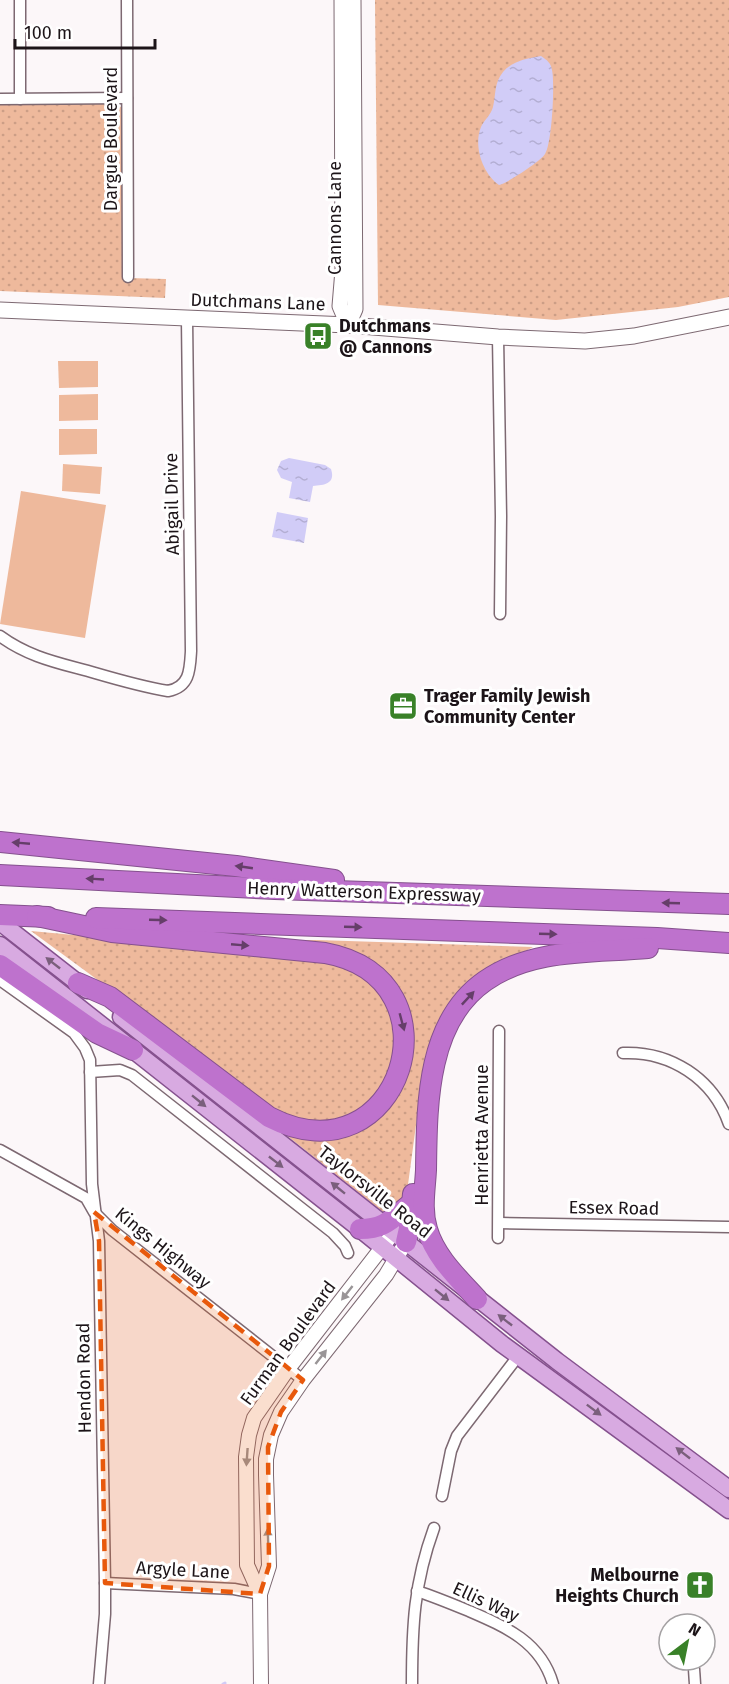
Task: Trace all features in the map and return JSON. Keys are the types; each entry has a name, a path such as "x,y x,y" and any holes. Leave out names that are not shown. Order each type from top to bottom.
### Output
{"highway":[{"path":"0,842 236,866 427,894"},
{"name":"Henry Watterson Expressway","path":"0,875 427,894 729,904"},
{"name":"Henry Watterson Expressway","path":"0,915 657,938 727,943"},
{"path":"29,916 112,932 325,953 345,958 374,976 394,1001 402,1020 405,1039 401,1066 388,1094 370,1112 352,1124 320,1131 302,1130 268,1117 110,997 78,983"},
{"path":"477,1299 448,1268 434,1246 426,1228 423,1202 426,1131 433,1072 442,1038 462,1003 493,976 527,960 544,956 727,943"},
{"path":"0,964 97,1033 134,1050"},
{"path":"360,1229 374,1229 395,1239 411,1217 416,1168 426,1131"}],"main road":[{"name":"Cannons Lane","path":"342,0 343,270 340,306 348,324"},
{"name":"Cannons Lane","path":"348,324 355,309 353,0"},
{"name":"Dutchmans Lane","path":"0,310 348,324 498,337 585,341 729,317"},
{"name":"Taylorsville Road","path":"0,922 395,1239 729,1489"},
{"name":"Taylorsville Road","path":"0,945 382,1247 395,1239"},
{"name":"Taylorsville Road","path":"395,1239 502,1344 729,1510"}],"street":[{"path":"20,0 20,99"},
{"name":"Dargue Boulevard","path":"127,0 128,277"},
{"path":"0,99 127,98"},
{"name":"Abigail Drive","path":"0,636 16,648 46,660 168,691 181,686 190,673 187,319"},
{"path":"498,337 500,614"},
{"name":"Hendon Road","path":"0,980 74,1033 85,1047 90,1060 94,1212 99,1241 105,1583 105,1614 99,1684"},
{"name":"Henrietta Avenue","path":"498,1238 499,1031"},
{"path":"623,1053 646,1053 686,1068 710,1089 729,1124"},
{"path":"90,1072 120,1070 132,1075 333,1233 348,1253"},
{"name":"Kings Highway","path":"0,1150 86,1198 94,1212 112,1230 303,1380"},
{"name":"Essex Road","path":"499,1223 729,1227"},
{"name":"Furman Boulevard","path":"261,1684 260,1594 269,1566 266,1475 268,1447 281,1412 303,1380 386,1275 395,1239"},
{"name":"Furman Boulevard","path":"260,1594 247,1565 246,1476 249,1435 254,1418 288,1369 382,1247"},
{"path":"442,1496 451,1451 457,1436 519,1355"},
{"path":"412,1684 412,1625 419,1575 434,1528"},
{"name":"Argyle Lane","path":"105,1583 234,1589 260,1594"},
{"name":"Ellis Way","path":"417,1591 481,1616 516,1633 538,1653 553,1684"}],"highlighted area":[{"path":"94,1212 303,1380 281,1412 268,1447 269,1566 260,1594 105,1583 99,1241"}],"shaded area":[{"path":"375,0 729,0 729,297 678,307 556,320 378,305"},
{"path":"0,102 114,102 122,108 122,111 126,113 127,278 166,279 165,298 0,291"},
{"path":"58,361 98,361 98,387 59,388"},
{"path":"98,394 98,420 59,421 59,395"},
{"path":"59,429 97,429 97,454 59,455"},
{"path":"63,464 102,467 100,494 62,491"},
{"path":"21,491 106,505 85,638 0,624"},
{"path":"31,931 308,957 365,975 394,1014 396,1063 366,1107 329,1123 287,1119"},
{"path":"267,940 533,947 485,969 461,990 443,1014 425,1058 407,1192 404,1199 388,1216 280,1130 317,1136 399,1085 391,986"}],"water":[{"path":"541,56 550,64 553,77 552,113 547,148 545,154 537,162 516,177 499,185 488,174 481,159 478,143 481,127 492,110 497,84 503,72 516,63"},
{"path":"289,458 325,465 331,469 332,478 328,483 313,486 310,502 289,498 292,482 281,478 277,470 281,461"},
{"path":"277,512 308,518 304,543 272,537"}],"place":[{"name":"Dutchmans @ Cannons","path":"318,336"},
{"name":"Trager Family Jewish Community Center","path":"403,706"},
{"name":"Melbourne Heights Church","path":"700,1585"}]}
